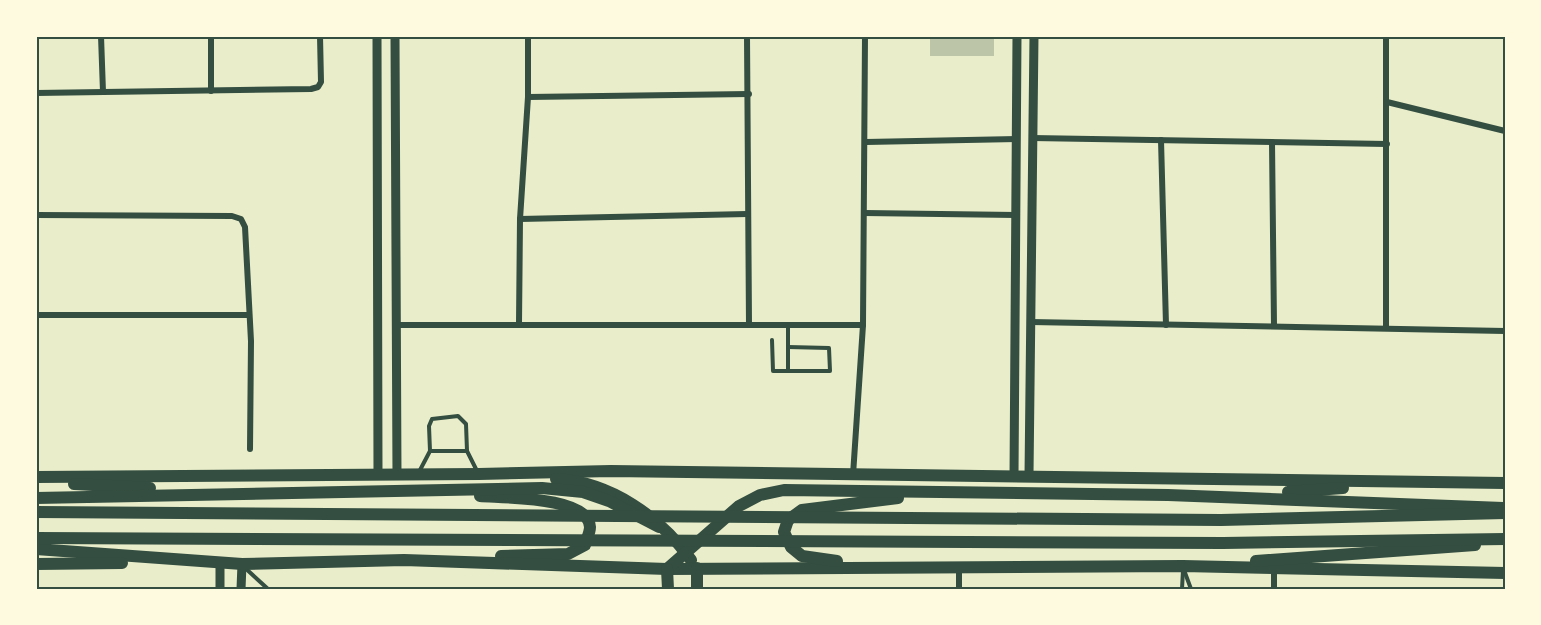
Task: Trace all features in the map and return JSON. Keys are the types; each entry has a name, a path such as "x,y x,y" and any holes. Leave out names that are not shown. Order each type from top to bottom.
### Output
{"main road":[{"path":"36,477 611,471 1505,483"},
{"path":"479,474 570,480 599,487 629,500 687,554 697,568 697,589"},
{"path":"36,482 241,493"},
{"path":"667,569 687,554 739,506 760,495 784,490 1168,495 1287,493 1425,482"},
{"path":"36,498 542,488 583,492 609,501 659,527"},
{"path":"36,549 242,564 568,554 585,545 590,527 587,519 575,508 554,502 412,491"},
{"path":"944,492 802,510 788,520 784,532 792,547 802,556 812,559 944,568"},
{"path":"1168,495 1505,510"},
{"path":"36,512 1221,520 1505,510"},
{"path":"36,538 1222,543 1505,541"},
{"path":"1183,566 1505,541"},
{"path":"404,560 667,569 1183,566 1505,573"},
{"path":"36,564 192,561"},
{"path":"667,569 668,589"}],"street":[{"path":"101,36 103,92"},
{"path":"211,36 211,91"},
{"path":"36,93 318,87 321,82 320,36"},
{"path":"377,36 378,475"},
{"path":"395,36 394,324 397,475"},
{"path":"519,324 520,219 528,97 528,36"},
{"path":"747,36 749,325"},
{"path":"853,476 863,325 865,36"},
{"path":"1014,477 1017,36"},
{"path":"1029,475 1034,36"},
{"path":"1386,36 1386,328"},
{"path":"528,97 749,94"},
{"path":"1387,102 1505,131"},
{"path":"1032,138 1387,144"},
{"path":"866,142 1017,139"},
{"path":"1161,140 1166,325"},
{"path":"1272,142 1274,327"},
{"path":"377,151 394,150"},
{"path":"864,213 1016,215"},
{"path":"36,214 232,216 241,219 245,227 249,315 250,449"},
{"path":"520,219 747,214"},
{"path":"36,315 249,315"},
{"path":"1031,322 1505,330"},
{"path":"394,324 863,325"},
{"path":"220,563 220,589"},
{"path":"242,564 242,589"},
{"path":"959,568 959,589"},
{"path":"1274,568 1274,589"}],"lane":[{"path":"788,325 788,372"},
{"path":"772,340 773,371 829,372 831,370 830,348 788,347"},
{"path":"418,474 429,451 429,426 432,419 458,416 466,424 467,451 479,474"},
{"path":"429,451 467,451"},
{"path":"242,564 268,589"},
{"path":"1182,589 1183,566"},
{"path":"1183,566 1191,589"}],"building":[{"path":"930,36 994,36 994,56 930,56"}]}
